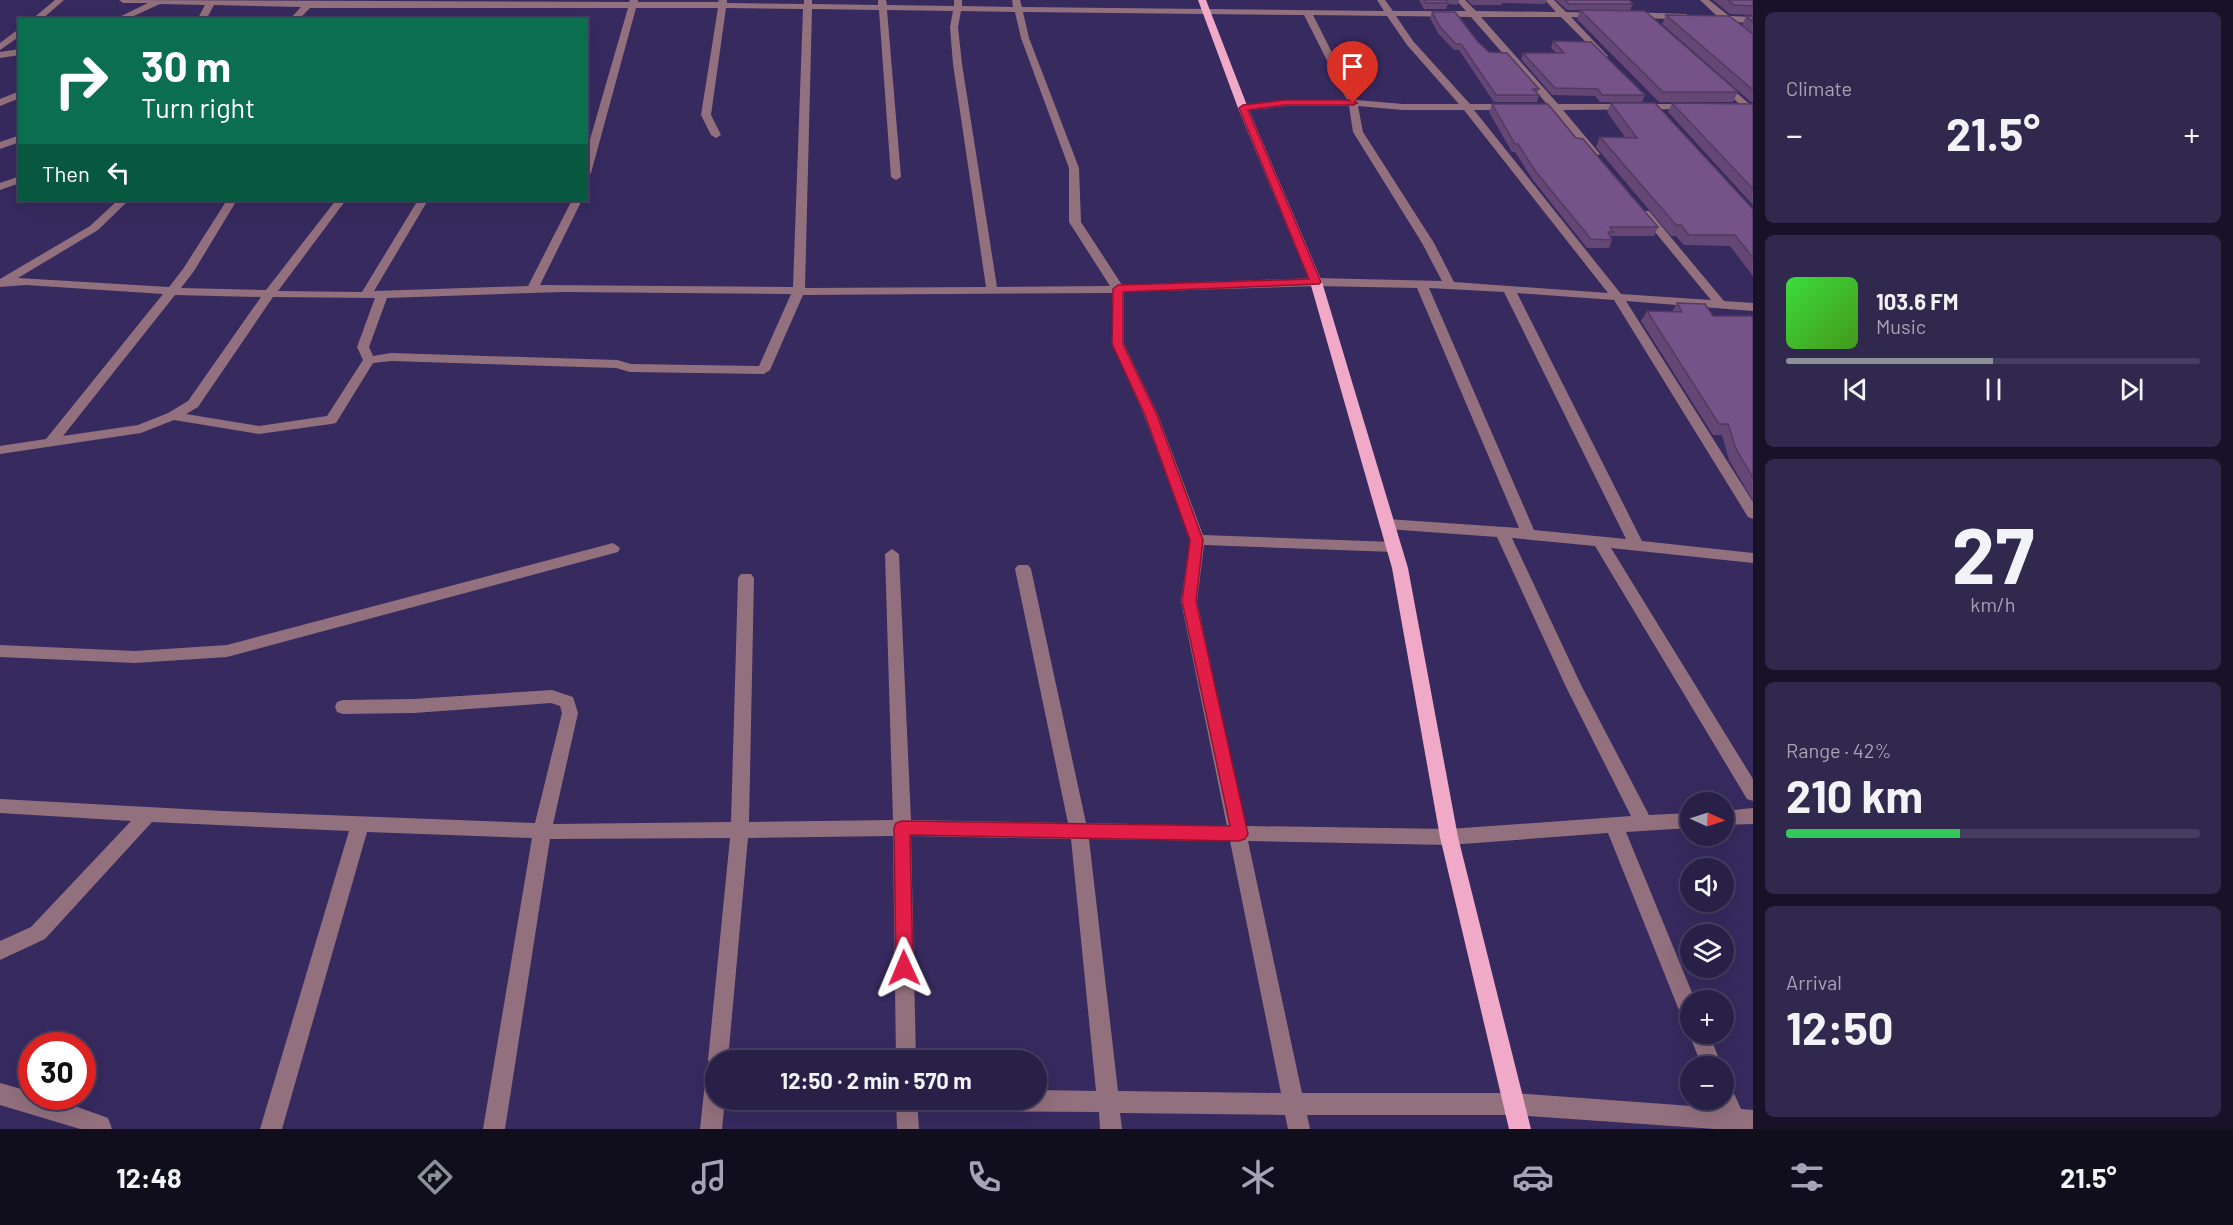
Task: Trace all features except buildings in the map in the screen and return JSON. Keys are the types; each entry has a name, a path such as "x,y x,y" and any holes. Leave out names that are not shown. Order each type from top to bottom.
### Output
{"main road":[{"path":"1204,6 1243,108 1316,282 1388,524 1400,567 1449,837 1520,1129"}],"street":[{"path":"38,18 60,0"},
{"path":"123,0 308,5 478,6 722,2 1016,4 1204,6 1295,12 1609,15"},
{"path":"1290,0 1295,12"},
{"path":"1381,0 1410,43 1467,107 1618,298 1753,514"},
{"path":"1460,0 1600,160"},
{"path":"1550,0 1612,65"},
{"path":"1704,0 1753,41"},
{"path":"122,18 162,1"},
{"path":"202,18 212,2"},
{"path":"716,135 706,116 722,2"},
{"path":"588,166 633,3"},
{"path":"173,416 259,430 331,420 369,360 391,357 616,364 630,368 764,370 799,290 808,3"},
{"path":"883,3 896,177"},
{"path":"958,4 953,28 969,147 985,229 992,291"},
{"path":"1016,4 1025,38 1074,168 1075,222 1118,289 1118,344 1151,415 1197,540 1189,601 1299,1129"},
{"path":"295,18 308,5"},
{"path":"384,12 392,5"},
{"path":"1635,8 1651,23"},
{"path":"1307,12 1353,103 1358,132 1428,243 1450,285"},
{"path":"1620,15 1695,17"},
{"path":"1706,18 1753,20"},
{"path":"0,47 18,33"},
{"path":"0,55 18,52"},
{"path":"1713,77 1751,109"},
{"path":"0,103 18,95"},
{"path":"1646,98 1662,115"},
{"path":"1243,108 1286,103 1353,103 1403,107 1701,107"},
{"path":"1736,107 1751,109"},
{"path":"0,146 18,139"},
{"path":"0,187 18,180"},
{"path":"1,283 94,228 123,201"},
{"path":"51,442 188,271 231,201"},
{"path":"0,450 141,429 173,416 193,404 269,294 339,201"},
{"path":"365,296 422,201"},
{"path":"532,290 576,201"},
{"path":"1638,206 1721,305"},
{"path":"1,283 26,281 172,291 365,296 532,290 992,291 1316,282 1450,285 1753,307"},
{"path":"1422,285 1529,534"},
{"path":"1509,290 1637,546"},
{"path":"369,360 363,347 382,295"},
{"path":"1739,306 1748,319"},
{"path":"1388,524 1529,534 1753,558"},
{"path":"1502,532 1574,687 1644,824"},
{"path":"1197,540 1394,547"},
{"path":"1599,542 1753,794"},
{"path":"0,651 135,657 227,651 612,548"},
{"path":"892,554 902,828 906,1050"},
{"path":"1023,569 1080,831 1111,1129"},
{"path":"719,1050 740,830 746,578"},
{"path":"343,707 414,706 552,696 567,702 570,712 542,831 494,1129"},
{"path":"0,806 542,831 902,828 1449,837 1680,821"},
{"path":"0,951 38,933 149,814"},
{"path":"1734,817 1753,816"},
{"path":"271,1129 360,824"},
{"path":"1614,825 1681,990"},
{"path":"0,1094 68,1113 100,1126 101,1129"},
{"path":"1047,1102 1514,1104 1742,1123"},
{"path":"711,1129 713,1110"},
{"path":"907,1110 908,1129"},
{"path":"1734,1110 1742,1123"}],"route":[{"path":"904,968 902,828 1239,834 1189,601 1197,540 1151,415 1118,344 1118,289 1316,282 1243,108 1286,103 1353,103"}]}
